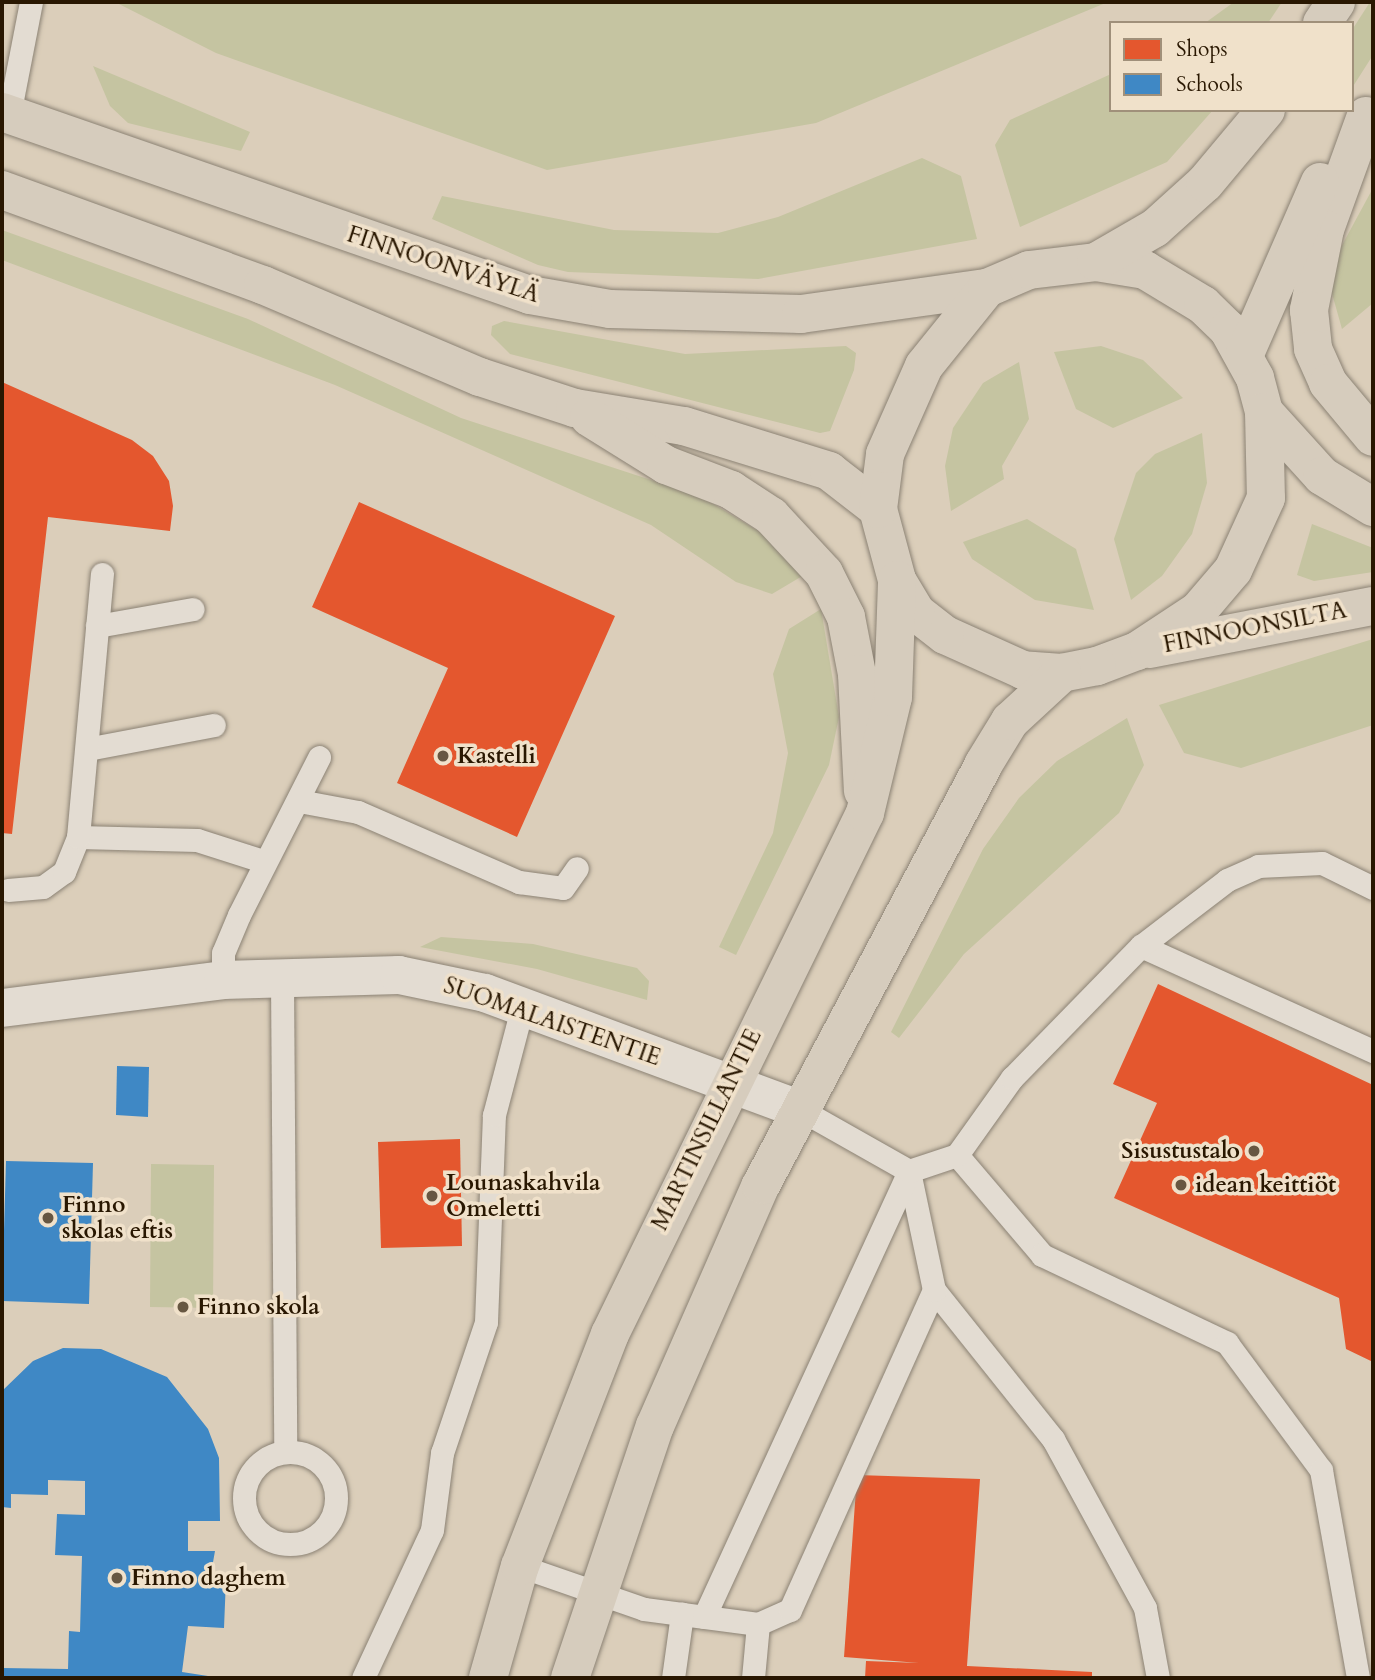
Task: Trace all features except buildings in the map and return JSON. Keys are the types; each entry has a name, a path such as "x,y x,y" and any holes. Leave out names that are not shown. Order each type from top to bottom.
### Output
{"main road":[{"path":"1323,21 1336,2"},
{"path":"1244,356 1329,162 1370,110"},
{"path":"1370,110 1325,229 1309,310 1312,349 1328,383 1373,437"},
{"path":"1096,262 1155,228 1205,183 1264,112"},
{"name":"FINNOONVÄYLÄ","path":"6,113 530,295 610,309 801,314 986,288"},
{"path":"2,190 263,285 480,377 575,408 684,426 783,454 829,471 878,509"},
{"path":"1096,262 1145,270 1176,286 1227,329 1244,356 1264,412 1266,498 1256,531 1198,611 1137,651 1062,673 1023,670 945,635 916,612 897,580 878,509 900,410 924,366 986,288 1028,270 1096,262"},
{"path":"575,408 666,466 731,490 771,516 824,573 846,617 857,674 865,813"},
{"path":"1264,412 1322,476 1373,507"},
{"name":"MARTINSILLANTIE","path":"488,1678 520,1566 610,1334 728,1084 865,813 893,697 897,580"},
{"name":"FINNOONSILTA","path":"1137,651 1373,606"},
{"path":"570,1678 596,1593 700,1312 802,1110 983,765 1010,721 1062,673"}],"street":[{"name":"SUOMALAISTENTIE","path":"2,1008 223,980 399,975 522,1008 802,1110"}],"lane":[{"path":"6,113 31,2"},
{"path":"8,890 43,887 64,872 78,837 102,574"},
{"path":"97,626 193,609"},
{"path":"87,749 214,726"},
{"path":"223,980 223,953 263,861 299,801 320,757"},
{"path":"299,801 358,812 519,882 563,888 577,868"},
{"path":"78,837 197,841 263,861"},
{"path":"673,1678 693,1616 909,1171 957,1155 1012,1077 1140,946 1227,880 1258,866 1322,863 1373,888"},
{"path":"1140,946 1373,1051"},
{"path":"282,978 285,1451"},
{"path":"363,1678 432,1530 442,1453 486,1322 494,1115 522,1008"},
{"path":"802,1110 909,1171 934,1290 1053,1439 1145,1608 1158,1678"},
{"path":"957,1155 1042,1255 1227,1343 1321,1470 1358,1678"},
{"path":"520,1566 596,1593 693,1616 758,1624 790,1610 934,1290"},
{"path":"285,1451 308,1455 326,1468 336,1488 332,1519 320,1534 293,1545 261,1535 244,1507 250,1473 285,1451"},
{"path":"753,1678 758,1624"}],"green space":[{"path":"115,2 1108,2 816,123 547,170 216,53"},
{"path":"1234,2 1282,2 1269,21 1208,21"},
{"path":"1370,2 1373,55 1354,85 1354,27"},
{"path":"93,66 250,132 241,151 128,123 110,106"},
{"path":"1109,75 1109,112 1211,112 1167,162 1020,227 995,145 1010,120"},
{"path":"922,158 961,176 977,239 758,279 568,272 538,265 432,219 442,196 614,230 718,233 778,217"},
{"path":"1373,188 1373,303 1342,329 1331,290 1334,260"},
{"path":"2,230 248,319 461,418 700,496 765,535 804,575 772,594 736,582 651,525 335,385 2,260"},
{"path":"504,321 685,354 846,346 856,353 854,370 830,431 820,433 510,354 491,335 492,326"},
{"path":"1101,346 1143,360 1183,398 1113,428 1076,409 1054,352"},
{"path":"1019,362 1029,419 1002,466 1004,479 951,511 945,466 953,428 983,383"},
{"path":"1202,433 1207,483 1192,534 1162,576 1131,600 1114,539 1136,473 1155,454"},
{"path":"1027,519 1076,549 1094,610 1035,600 972,559 963,542"},
{"path":"1312,524 1373,548 1373,572 1314,581 1297,575"},
{"path":"821,609 839,717 829,765 736,955 719,947 773,833 788,753 773,674 789,629"},
{"path":"1373,639 1373,725 1241,768 1184,753 1159,705"},
{"path":"1127,718 1144,765 1119,813 964,954 899,1038 891,1032 983,849 1019,798 1057,761"},
{"path":"441,937 533,944 637,968 649,981 647,1000 537,969 420,947"},
{"path":"151,1164 214,1165 213,1308 150,1307"}],"place":[{"name":"Kastelli","path":"443,756"},
{"name":"Sisustustalo","path":"1254,1151"},
{"name":"idean keittiöt","path":"1181,1185"},
{"name":"Lounaskahvila Omeletti","path":"432,1196"},
{"name":"Finno skolas eftis","path":"48,1218"},
{"name":"Finno skola","path":"183,1307"},
{"name":"Finno daghem","path":"117,1578"}]}
